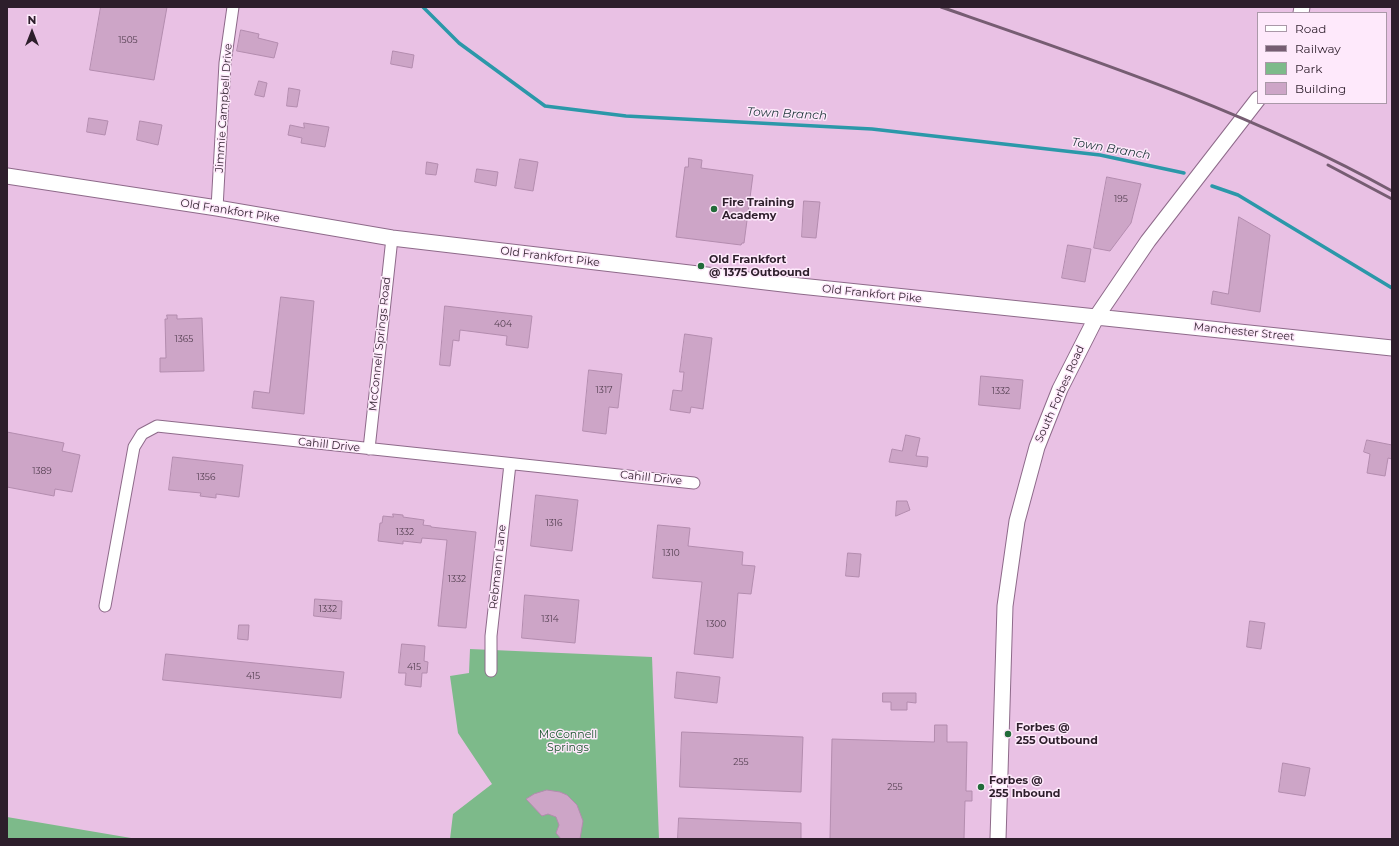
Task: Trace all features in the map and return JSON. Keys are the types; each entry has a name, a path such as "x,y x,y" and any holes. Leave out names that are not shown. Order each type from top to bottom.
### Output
{"main road":[{"name":"South Forbes Road","path":"998,839 1005,606 1017,521 1028,477 1047,418 1097,316 1148,241 1257,100"},
{"name":"Old Frankfort Pike","path":"7,176 217,208 392,238 800,286 1062,314 1097,316"},
{"name":"Manchester Street","path":"1097,316 1392,348"}],"street":[{"name":"Jimmie Campbell Drive","path":"217,208 226,63 233,7"},
{"name":"McConnell Springs Road","path":"369,449 392,238"},
{"name":"Cahill Drive","path":"104,606 132,458 137,440 146,430 164,426 694,483"},
{"name":"Rebmann Lane","path":"491,671 491,636 510,464"}],"green space":[{"name":"McConnell Springs","path":"470,649 652,657 659,839 450,839 453,814 492,784 458,733 450,676 469,673"},
{"path":"7,817 137,839 7,839"}],"building":[{"path":"101,7 167,7 154,80 90,70"},
{"path":"241,30 259,34 258,38 278,43 274,58 237,51"},
{"path":"393,51 414,55 412,68 391,64"},
{"path":"259,81 267,83 264,97 255,95"},
{"path":"289,88 300,90 297,107 287,106"},
{"path":"89,118 108,121 105,135 87,132"},
{"path":"140,121 162,125 158,145 137,140"},
{"path":"304,123 329,127 325,147 301,143 302,138 288,135 290,125 304,128"},
{"name":"Fire Training Academy","path":"689,158 702,160 701,168 753,175 744,243 741,245 676,237 685,167 688,167"},
{"path":"520,159 538,162 533,191 515,188"},
{"path":"427,162 438,164 436,175 426,174"},
{"path":"477,169 498,172 496,186 475,182"},
{"path":"1107,177 1141,184 1131,223 1110,251 1094,248"},
{"path":"804,201 820,202 816,238 802,237"},
{"path":"1239,217 1270,235 1260,312 1211,304 1213,291 1228,294"},
{"path":"1068,245 1091,249 1085,282 1062,278"},
{"path":"281,297 314,301 304,414 252,408 254,391 269,393"},
{"path":"445,306 532,316 528,348 506,345 507,336 460,330 459,341 453,340 450,366 440,365"},
{"path":"167,315 177,315 177,319 202,318 204,371 160,372 160,358 166,358 165,319 167,319"},
{"path":"685,334 712,338 703,409 691,407 690,413 670,410 673,390 682,391 684,372 680,372"},
{"path":"589,370 622,374 618,408 609,407 606,434 583,431"},
{"path":"981,376 1023,380 1020,409 979,405"},
{"path":"7,432 64,443 62,451 80,455 72,492 55,489 54,496 7,487"},
{"path":"906,435 920,438 916,456 928,457 927,467 889,462 892,449 902,451"},
{"path":"1367,440 1392,445 1392,459 1388,458 1385,476 1367,473 1370,454 1364,452"},
{"path":"173,457 243,465 239,497 216,494 216,498 200,496 201,493 169,490"},
{"path":"536,495 578,500 572,551 531,546"},
{"path":"897,501 907,501 910,510 896,516"},
{"path":"393,514 424,520 423,525 431,527 476,532 466,628 438,626 447,540 422,538 421,543 403,541 403,544 378,541 380,523 382,523 383,516 393,517"},
{"path":"658,525 690,528 688,546 743,552 742,565 755,566 751,594 738,593 733,658 694,654 702,582 653,578"},
{"path":"848,553 861,554 859,577 846,576"},
{"path":"525,595 579,600 575,643 522,638"},
{"path":"315,599 342,601 341,619 314,616"},
{"path":"1250,621 1265,623 1261,649 1247,647"},
{"path":"239,625 249,625 248,640 238,639"},
{"path":"402,644 425,646 424,661 428,662 427,673 422,673 421,687 405,685 406,673 399,673"},
{"path":"166,654 344,672 341,698 163,680"},
{"path":"677,672 720,677 717,703 675,698"},
{"path":"883,693 916,693 916,703 907,702 907,710 891,710 891,702 883,702"},
{"path":"935,725 947,725 947,742 967,742 966,791 972,791 972,801 965,801 964,839 830,839 832,739 934,742"},
{"path":"682,732 803,737 801,792 680,787"},
{"path":"1283,763 1310,768 1305,796 1279,792"},
{"path":"547,790 560,792 567,795 577,805 583,821 580,839 561,839 556,833 559,825 556,817 548,814 542,816 526,799 534,794"},
{"path":"679,818 801,823 801,839 678,839"}],"waterway":[{"name":"Town Branch","path":"423,7 459,43 545,106 626,116 872,129 1100,155 1184,173"},
{"name":"Town Branch","path":"1212,186 1238,195 1392,288"}],"railway":[{"path":"941,7 1171,89 1283,136 1392,191"},
{"path":"1328,165 1392,199"}],"place":[{"name":"Fire Training Academy","path":"714,209"},
{"name":"Old Frankfort @ 1375 Outbound","path":"701,266"},
{"name":"Forbes @ 255 Outbound","path":"1008,734"},
{"name":"Forbes @ 255 Inbound","path":"981,787"}]}
